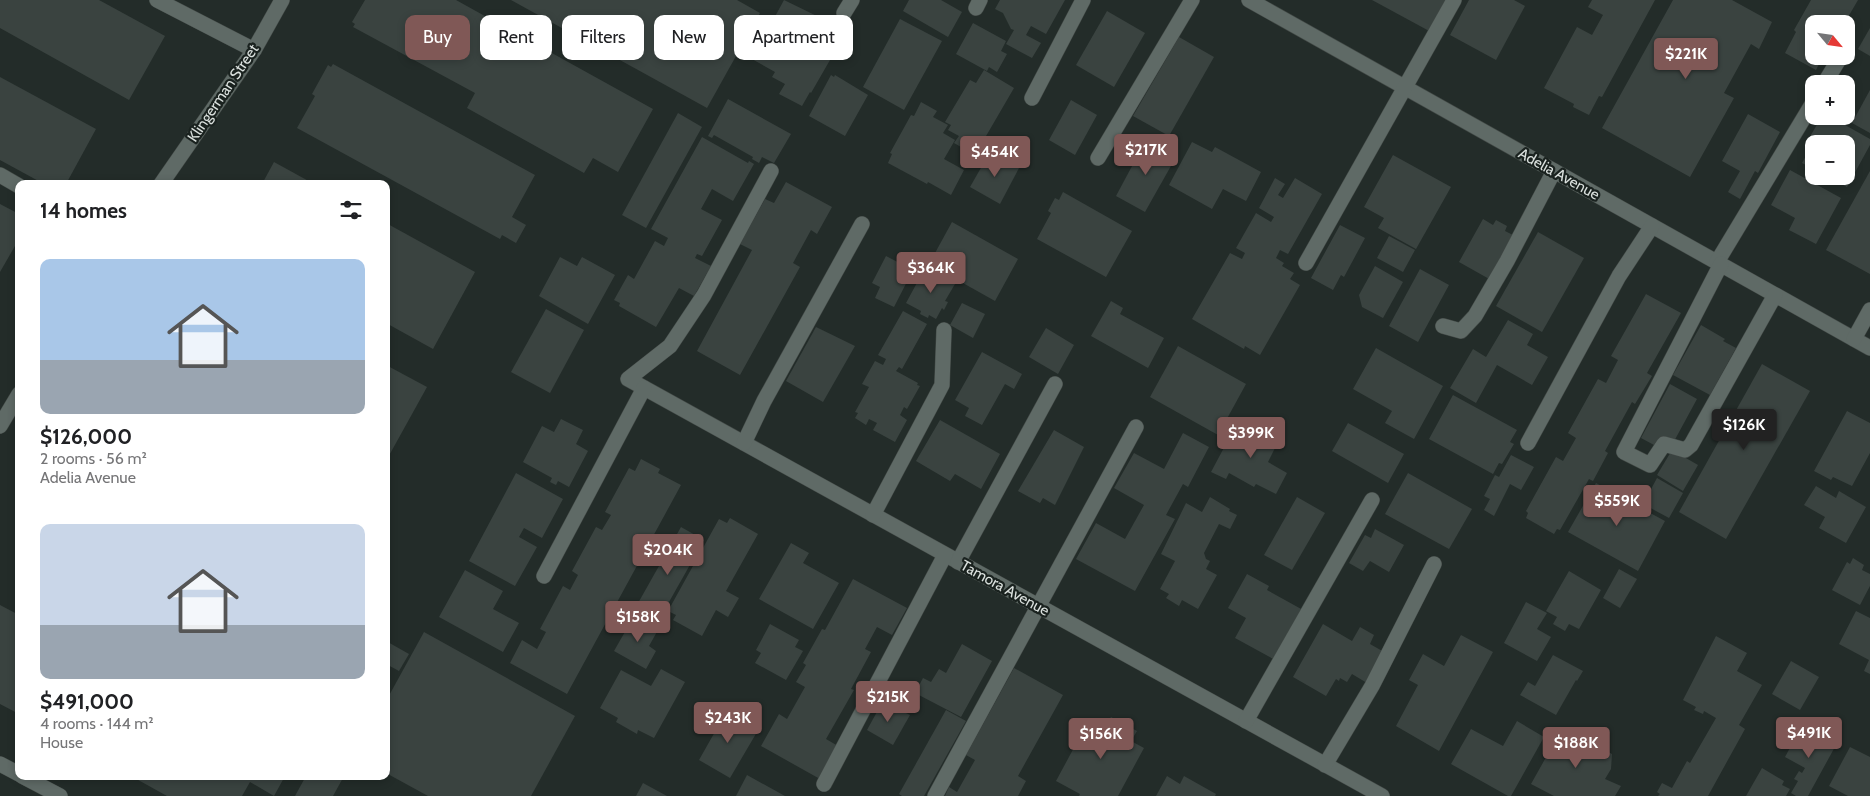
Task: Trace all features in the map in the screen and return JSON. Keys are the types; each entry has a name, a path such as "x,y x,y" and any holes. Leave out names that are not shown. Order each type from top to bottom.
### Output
{"street":[{"path":"157,0 254,50"},
{"name":"Klingerman Street","path":"164,180 254,50 282,0"},
{"path":"1032,98 1083,0"},
{"path":"1098,158 1192,0"},
{"name":"Adelia Avenue","path":"1248,0 1870,348"},
{"path":"1306,263 1454,0"},
{"path":"1775,295 1691,446 1685,450 1664,444 1650,465 1624,452 1719,263 1805,116"},
{"name":"Tamora Avenue","path":"771,171 704,295 670,346 628,379 1382,796"},
{"path":"1443,326 1461,331 1475,316 1507,262 1554,171"},
{"path":"0,175 15,184"},
{"path":"744,444 764,401 862,224"},
{"path":"1528,443 1619,276 1652,226"},
{"path":"1854,339 1870,310"},
{"path":"873,515 942,384 944,330"},
{"path":"824,784 952,558 1055,384"},
{"path":"544,576 644,388"},
{"path":"0,426 15,401"},
{"path":"935,796 1136,428"},
{"path":"1246,721 1372,500"},
{"path":"1325,765 1372,686 1434,564"},
{"path":"0,764 15,772"},
{"path":"30,780 60,796"}],"building":[{"path":"0,0 99,0 165,36 129,100 0,28"},
{"path":"365,0 456,0 483,15 480,15 480,60 552,60 552,53 653,109 618,172 593,158 584,173 467,108 475,93 414,60 470,60 470,15 405,15 405,55 353,27 355,24 352,22"},
{"path":"511,0 737,0 760,13 759,15 734,15 734,60 707,108 620,60 644,60 644,15 562,15 562,28 552,23 552,15 538,15"},
{"path":"784,0 815,15 776,15"},
{"path":"909,0 941,0 962,12 948,37 903,11"},
{"path":"1000,0 1065,0 1046,34 1031,26 1026,35 1041,43 1032,58 1006,44 1014,30 1011,29 1003,13 995,9"},
{"path":"1372,0 1449,0 1431,32"},
{"path":"1469,0 1514,0 1525,6 1496,60 1450,35"},
{"path":"1592,0 1655,0 1602,97 1599,96 1589,115 1573,107 1574,104 1544,88 1577,27 1592,35 1603,15 1588,7"},
{"path":"1673,0 1732,0 1772,22 1759,49 1751,44 1724,93 1734,98 1690,177 1602,128"},
{"path":"1811,0 1858,0 1849,15 1805,15 1805,64 1785,53 1796,32 1794,30"},
{"path":"1107,11 1145,33 1114,87 1076,65"},
{"path":"900,19 942,41 904,110 863,87"},
{"path":"973,23 1006,41 1001,51 1007,54 997,72 989,67 987,71 956,54"},
{"path":"1870,28 1870,56 1858,49"},
{"path":"1179,37 1214,57 1169,136 1133,116"},
{"path":"754,60 830,60 802,106 779,94 785,84 772,77 775,72"},
{"path":"333,64 535,175 512,217 526,225 516,243 502,235 500,239 297,128 315,96 312,94 328,65 331,67"},
{"path":"1807,65 1818,65 1816,70"},
{"path":"984,70 1014,88 975,155 954,143 959,136 948,130 951,125 945,122 970,80 976,83"},
{"path":"831,75 834,77 835,75 868,95 845,136 809,116"},
{"path":"0,77 96,129 68,180 37,180 0,160"},
{"path":"1870,90 1870,133 1855,125 1855,118"},
{"path":"728,99 791,134 774,163 762,157 759,163 752,159 753,157 714,135 712,138 708,136"},
{"path":"1071,100 1097,115 1075,155 1049,140"},
{"path":"921,102 937,111 933,117 948,125 943,133 955,140 944,159 964,170 951,195 888,163 892,154 890,153 911,115 914,116"},
{"path":"678,113 702,127 646,228 622,215"},
{"path":"1748,114 1780,132 1758,173 1755,171 1740,199 1728,192 1740,171 1722,161"},
{"path":"1817,125 1845,125 1870,139 1870,145 1855,172 1855,135 1811,135"},
{"path":"702,137 748,163 749,161 754,164 733,201 712,189 701,209 722,220 702,256 697,254 695,258 711,266 694,296 679,288 656,327 619,306 620,303 614,300 628,275 634,279 655,241 664,246 668,238 651,229"},
{"path":"1146,140 1176,157 1145,212 1116,196"},
{"path":"1192,142 1212,152 1215,147 1261,172 1246,201 1223,189 1212,209 1169,185"},
{"path":"990,152 1019,168 1000,204 970,187"},
{"path":"1393,155 1451,187 1416,249 1378,228 1384,218 1364,207"},
{"path":"274,162 307,180 264,180"},
{"path":"1790,170 1805,178 1805,185 1817,185 1841,198 1816,244 1789,230 1795,218 1771,205"},
{"path":"1870,171 1870,274 1826,250"},
{"path":"1275,178 1285,184 1278,195 1283,198 1295,178 1322,194 1288,254 1280,250 1276,258 1284,263 1282,266 1294,273 1290,279 1300,285 1260,355 1245,346 1244,349 1192,319 1230,253 1242,259 1245,253 1236,248 1256,213 1271,222 1274,217 1259,208"},
{"path":"786,182 832,207 817,234 811,230 793,263 800,267 740,375 697,351 752,250 740,244 765,199 774,203"},
{"path":"1063,192 1132,231 1106,277 1037,239 1051,213 1048,211 1055,198 1059,200"},
{"path":"0,204 15,212 15,246 0,272"},
{"path":"1483,219 1493,225 1496,220 1507,226 1505,231 1515,236 1491,280 1459,262"},
{"path":"952,222 1018,259 995,301 929,264"},
{"path":"390,225 475,272 433,349 390,325"},
{"path":"1340,225 1365,238 1344,277 1341,275 1333,290 1311,278"},
{"path":"1538,232 1584,258 1542,332 1496,306"},
{"path":"1389,236 1415,250 1403,272 1377,258"},
{"path":"886,256 913,270 894,307 875,298 880,287 872,283"},
{"path":"560,257 577,266 582,257 615,275 588,324 539,296"},
{"path":"1375,266 1403,282 1383,318 1362,307 1359,295"},
{"path":"925,268 955,284 945,301 948,302 944,310 942,308 936,319 929,315 928,318 920,314 921,311 906,303"},
{"path":"1420,269 1449,285 1418,342 1389,326"},
{"path":"1646,294 1681,313 1647,373 1652,376 1635,404 1632,402 1605,451 1608,453 1593,481 1589,479 1560,530 1557,529 1554,534 1526,518 1528,513 1526,511 1556,457 1563,461 1576,438 1568,433 1598,379 1606,383 1618,360 1611,356"},
{"path":"1111,301 1123,308 1120,314 1164,338 1148,368 1091,336"},
{"path":"962,303 985,314 973,338 950,325"},
{"path":"546,309 584,330 550,393 511,372"},
{"path":"903,311 927,324 902,369 899,367 896,371 920,386 907,409 904,407 900,415 907,420 895,442 873,430 877,423 869,419 866,425 855,418 858,413 855,412 869,387 862,384 875,361 883,365 886,359 878,355"},
{"path":"1508,320 1533,334 1527,345 1548,357 1532,385 1497,365 1476,403 1450,388 1473,349 1486,357"},
{"path":"1701,325 1736,348 1710,395 1673,375"},
{"path":"816,327 855,346 823,402 786,381"},
{"path":"1046,328 1074,345 1058,374 1029,357"},
{"path":"1178,346 1246,384 1218,435 1150,397"},
{"path":"1376,348 1443,386 1414,439 1385,423 1392,411 1353,389"},
{"path":"982,352 1022,374 1014,389 1005,384 982,425 965,416 969,408 955,400"},
{"path":"1762,364 1810,391 1726,539 1679,512"},
{"path":"390,367 427,387 390,454"},
{"path":"1670,384 1697,399 1672,445 1659,438 1654,445 1641,438"},
{"path":"1453,395 1517,430 1510,442 1514,444 1502,464 1499,463 1493,474 1429,439"},
{"path":"1847,411 1870,423 1870,453 1852,486 1833,477 1831,480 1814,471"},
{"path":"561,419 583,430 576,444 588,451 569,487 558,481 556,485 550,482 552,478 523,462 542,426 554,432"},
{"path":"940,420 1000,454 981,489 955,474 950,481 916,461"},
{"path":"1348,423 1404,454 1388,483 1332,451"},
{"path":"1265,424 1282,434 1268,462 1287,473 1276,494 1256,484 1254,487 1229,473 1226,479 1211,472 1235,427 1244,432 1245,429 1259,436"},
{"path":"1054,430 1084,447 1055,505 1043,498 1040,503 1018,491"},
{"path":"1183,433 1209,447 1188,487 1183,484 1166,515 1175,519 1135,591 1076,559 1096,523 1125,539 1144,505 1114,488 1134,453 1164,469"},
{"path":"1672,450 1698,465 1683,491 1657,475"},
{"path":"1511,455 1534,467 1521,490 1510,484 1494,516 1484,510 1490,499 1484,496 1495,475 1499,477"},
{"path":"641,459 660,469 658,473 681,485 567,694 510,663 522,640 537,649 546,632 540,629 563,586 570,590 578,575 572,571 596,527 602,530 611,515 605,512 629,468 635,471"},
{"path":"516,473 563,499 542,538 524,528 519,537 537,547 515,586 469,561"},
{"path":"1408,473 1472,509 1449,549 1385,514"},
{"path":"1657,478 1683,493 1669,518 1643,504"},
{"path":"1596,483 1620,496 1618,499 1639,510 1641,508 1665,521 1638,571 1568,532"},
{"path":"1816,486 1836,498 1839,491 1866,507 1846,543 1819,528 1825,517 1804,505"},
{"path":"1210,497 1237,515 1230,529 1219,524 1204,553 1206,559 1210,561 1206,569 1217,575 1198,609 1182,600 1179,606 1166,598 1169,594 1160,589 1175,561 1161,554 1186,503 1202,512"},
{"path":"1297,497 1325,513 1292,570 1264,555"},
{"path":"730,518 758,534 726,591 739,598 728,617 716,610 702,636 673,620 676,615 668,611 719,519 727,523"},
{"path":"681,527 704,540 656,625 633,612"},
{"path":"1375,529 1404,545 1389,572 1370,561 1363,571 1349,563 1365,535 1371,538"},
{"path":"791,543 809,553 803,563 839,583 813,629 759,599"},
{"path":"1853,558 1864,565 1862,570 1870,574 1870,586 1860,605 1832,590 1847,562 1850,564"},
{"path":"1619,569 1637,579 1620,608 1603,598"},
{"path":"465,570 503,591 493,609 519,623 503,652 439,617"},
{"path":"1569,571 1601,590 1579,629 1569,624 1565,631 1553,624 1557,617 1546,611"},
{"path":"1247,574 1269,586 1267,590 1303,610 1275,660 1235,638 1246,618 1228,608"},
{"path":"853,579 907,608 892,635 877,627 865,649 871,652 851,689 854,690 826,739 838,746 820,779 761,746 779,714 787,719 805,687 796,682 806,665 803,663 822,629 825,630"},
{"path":"1526,602 1547,613 1537,629 1551,637 1537,661 1504,643"},
{"path":"0,605 15,613 15,712 0,704"},
{"path":"1856,611 1870,618 1870,674 1864,671 1869,660 1839,644"},
{"path":"634,616 658,630 649,646 656,651 646,669 614,651"},
{"path":"770,624 799,640 795,647 803,651 786,680 755,663 761,653 756,650"},
{"path":"1323,624 1352,641 1360,627 1374,635 1370,644 1384,652 1367,683 1352,674 1347,682 1340,678 1339,681 1336,679 1326,696 1293,677"},
{"path":"424,632 575,716 531,796 428,796 390,775 390,694"},
{"path":"1461,635 1493,652 1439,751 1396,726 1418,685 1409,680 1423,654 1444,666"},
{"path":"1716,636 1747,653 1737,671 1762,685 1739,725 1745,729 1708,796 1658,796 1660,794 1657,792 1662,783 1672,788 1687,761 1690,763 1716,718 1704,711 1703,714 1694,710 1696,707 1683,700"},
{"path":"390,643 409,654 399,671 390,666"},
{"path":"962,644 992,661 961,717 915,693 923,678 931,682 939,669 946,673"},
{"path":"1553,655 1583,671 1556,715 1520,695 1528,682 1535,686"},
{"path":"1791,661 1819,677 1800,710 1772,694"},
{"path":"1014,668 1063,695 1018,776 1026,781 1018,796 945,796 949,787 957,792 975,760 966,755"},
{"path":"661,669 685,682 654,738 638,730 637,734 616,722 618,718 600,708 621,670 651,686"},
{"path":"883,701 910,715 893,745 867,730"},
{"path":"729,707 747,718 744,725 757,732 730,778 699,760"},
{"path":"946,710 966,721 924,796 902,796 899,794"},
{"path":"1111,717 1137,731 1131,741 1144,748 1118,796 1079,796 1080,794 1056,781 1090,718 1105,726"},
{"path":"1517,721 1544,737 1511,796 1451,764 1471,729 1503,746"},
{"path":"1563,727 1612,754 1611,769 1605,779 1621,786 1615,796 1554,796 1531,784"},
{"path":"1801,727 1836,745 1808,796 1796,796 1791,793 1798,781 1794,779 1799,771 1802,773 1805,768 1785,757"},
{"path":"1850,747 1870,757 1870,796 1848,796 1829,786"},
{"path":"1762,768 1784,781 1782,785 1790,789 1786,796 1746,796"},
{"path":"747,775 785,796 736,796"},
{"path":"1167,776 1180,784 1184,776 1216,794 1215,796 1156,796"},
{"path":"138,780 283,780 274,796 250,782 242,796 167,796"},
{"path":"304,780 342,780 333,796 295,796"},
{"path":"643,783 667,796 636,796"}]}
